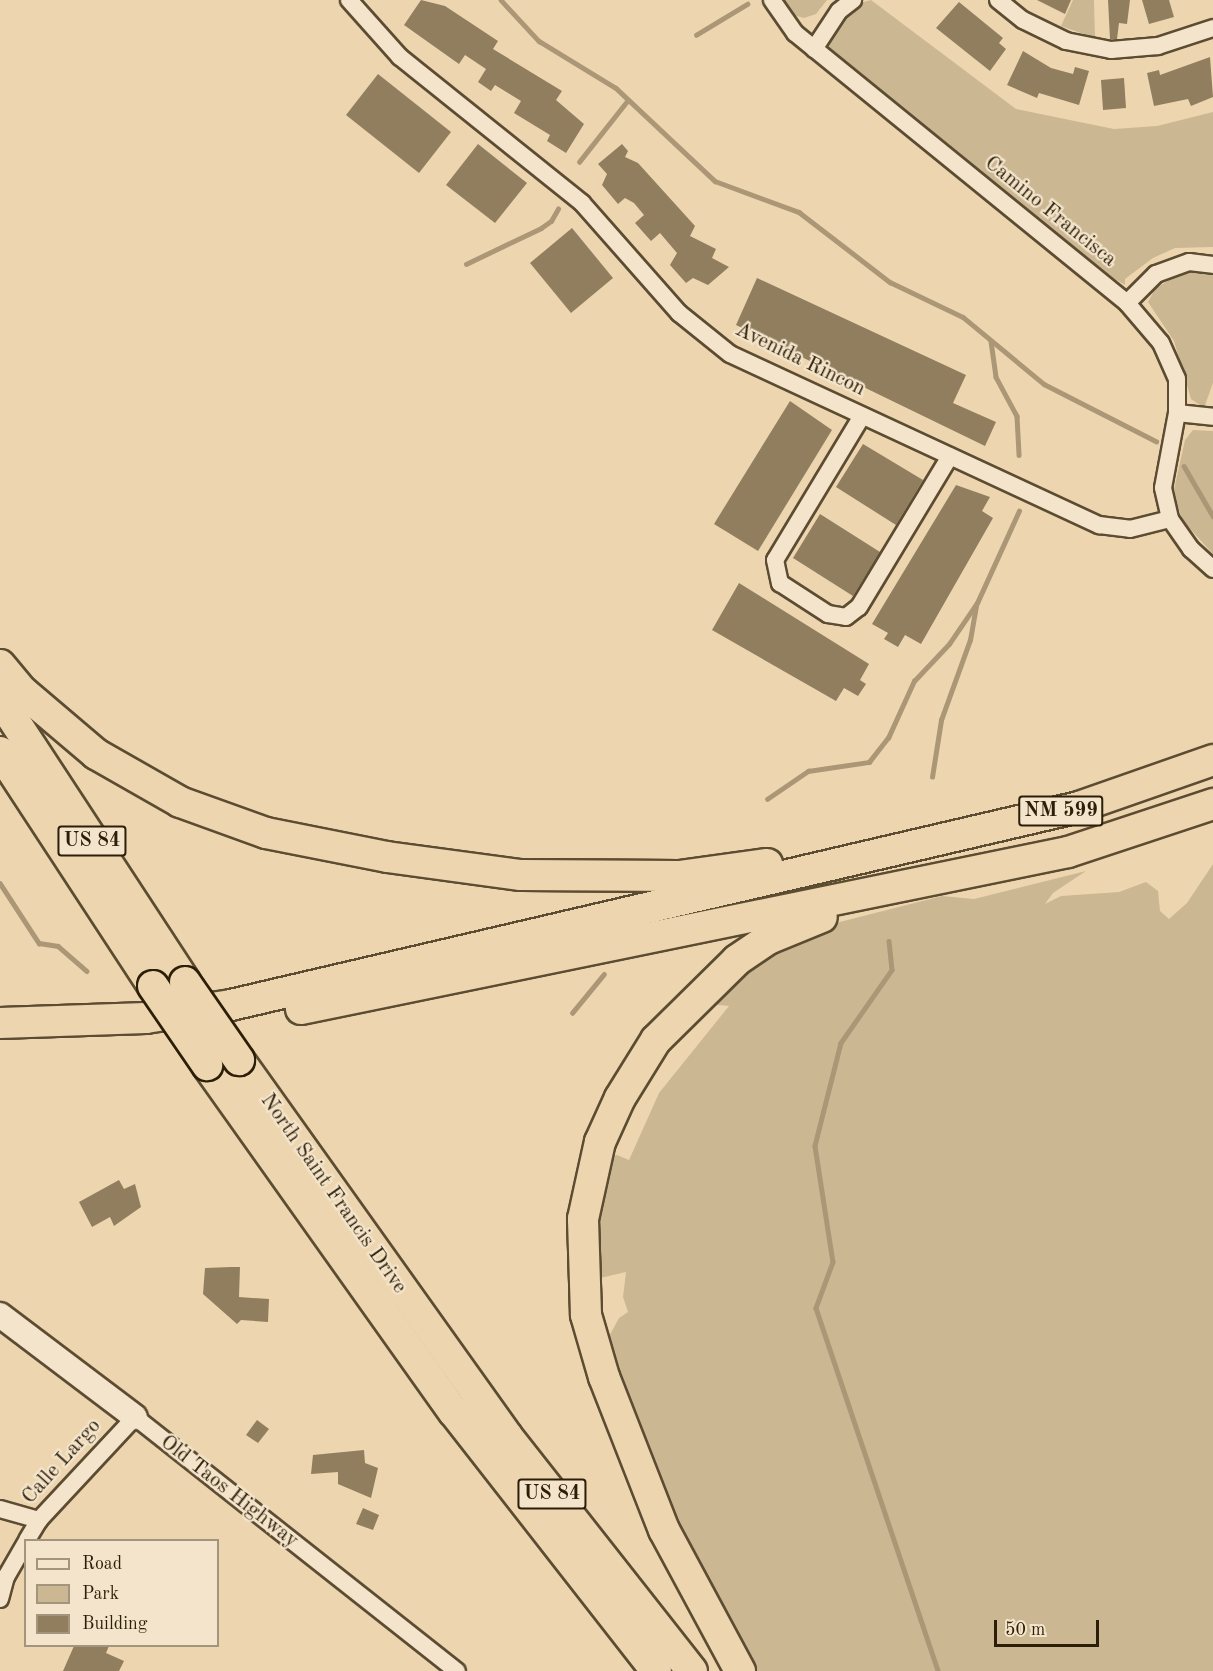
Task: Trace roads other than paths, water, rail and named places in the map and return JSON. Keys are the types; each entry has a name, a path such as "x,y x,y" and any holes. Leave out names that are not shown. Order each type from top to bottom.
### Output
{"highway":[{"path":"0,665 61,725 132,776 191,806 266,833 308,842 482,871 614,878 679,876 904,847"},
{"name":"North Saint Francis Drive","path":"0,699 238,1060 444,1352 692,1671"},
{"name":"North Saint Francis Drive","path":"0,752 207,1065 441,1394 656,1671"},
{"name":"NM 599","path":"904,847 1079,807 1213,760"},
{"path":"0,778 61,846"},
{"name":"NM 599","path":"942,880 1117,839 1213,804"},
{"path":"0,1023 146,1018 231,1005 904,847"},
{"path":"0,1041 101,1039 243,1021 942,880"},
{"path":"740,1671 664,1530 627,1443 593,1343 582,1258 593,1168 620,1098 656,1040 737,960 797,925 942,880"}],"street":[{"name":"Avenida Rincon","path":"349,0 394,53 582,203 702,334 744,362 1107,527 1130,529 1170,519"},
{"name":"Camino Francisca","path":"772,0 795,33 1127,303 1161,343 1177,379 1177,413 1163,488 1170,519"},
{"path":"814,49 839,11 854,0"},
{"path":"998,0 1023,20 1066,40 1111,50 1158,46 1213,28"},
{"path":"1127,303 1156,274 1189,262 1213,265"},
{"path":"1177,413 1213,417"},
{"path":"862,416 773,567 780,583 828,614 846,617 859,607 950,456"},
{"path":"1170,519 1213,569"},
{"name":"Old Taos Highway","path":"0,1315 135,1417 457,1671"},
{"name":"Calle Largo","path":"28,1539 39,1520 135,1417"},
{"path":"0,1509 39,1520"},
{"name":"Calle Largo","path":"0,1599 6,1577 24,1546"}],"waterway":[{"path":"501,0 539,41 616,88 715,181 799,212 890,282 963,317 1044,384 1156,441"},
{"path":"696,35 747,4"},
{"path":"579,162 628,100"},
{"path":"466,264 541,228 551,221 558,209"},
{"path":"991,341 996,377 1017,416 1019,455"},
{"path":"1184,466 1213,516"},
{"path":"767,799 808,771 869,762 888,738 914,681 949,644 977,603 1019,511"},
{"path":"932,777 941,720 970,640 976,606"},
{"path":"0,883 39,943 58,946 87,971"},
{"path":"889,941 892,970 841,1043 815,1146 833,1262 816,1308 938,1671"},
{"path":"572,1013 604,974"}]}
